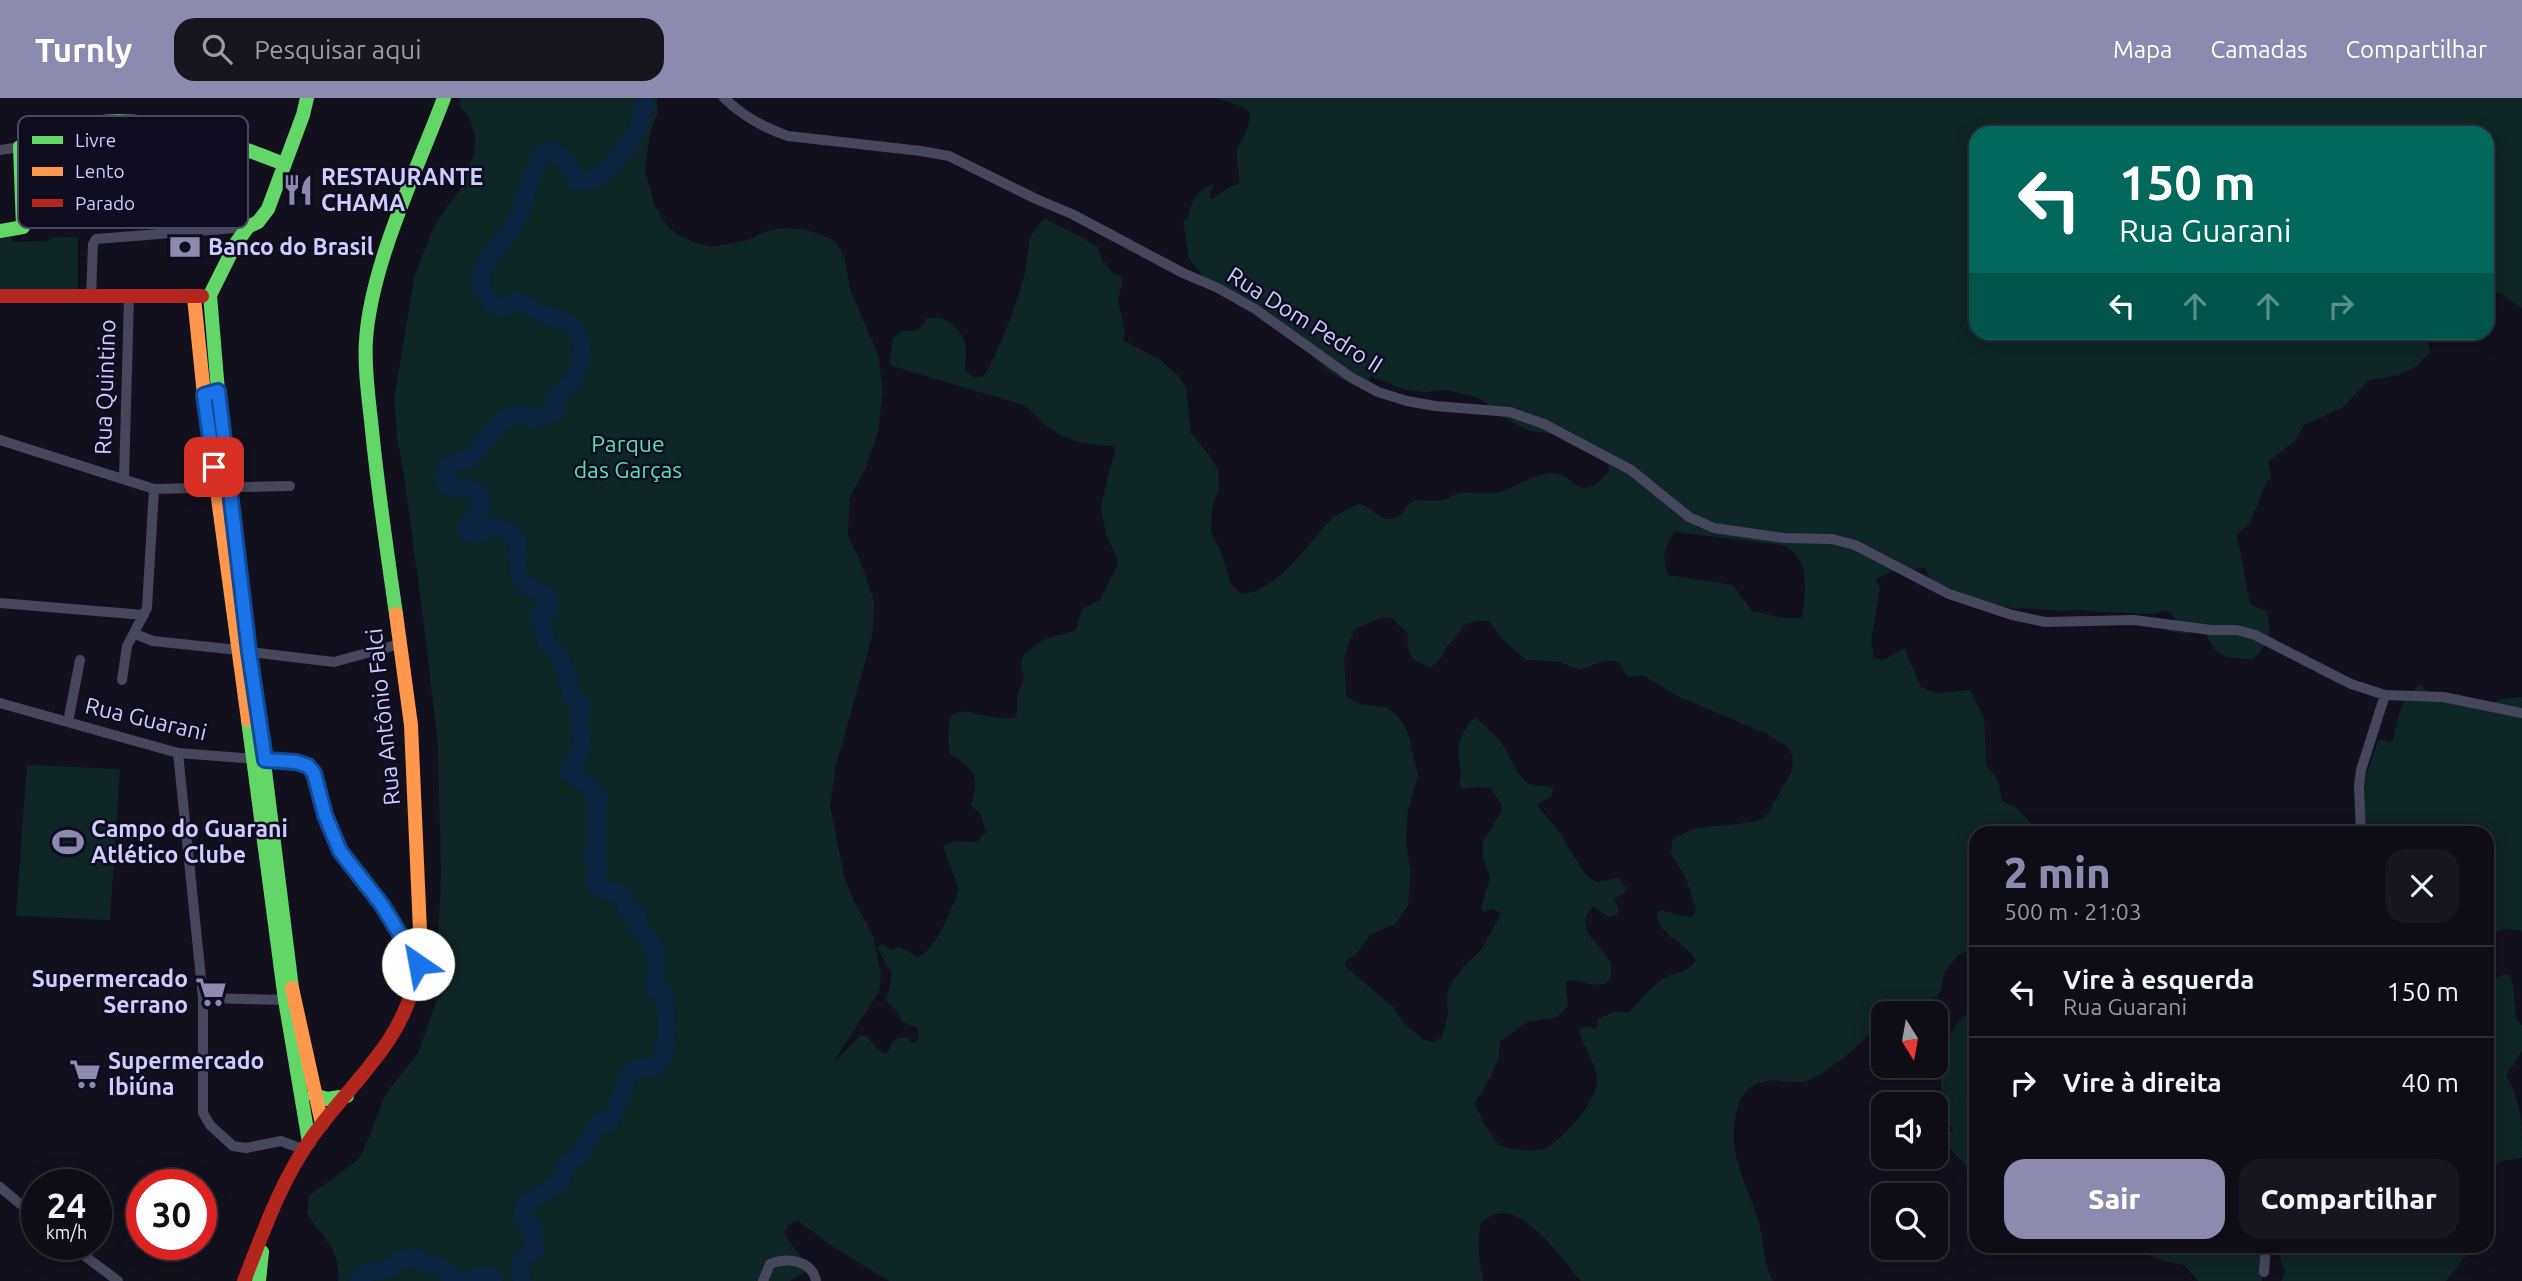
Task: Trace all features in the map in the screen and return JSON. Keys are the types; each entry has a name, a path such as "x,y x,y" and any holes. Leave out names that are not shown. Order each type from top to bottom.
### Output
{"main road":[{"path":"300,98 303,115"},
{"path":"248,227 258,222 268,209 307,98"},
{"path":"435,98 439,114"},
{"name":"Rua Antônio Falci","path":"244,1281 274,1203 307,1146 386,1045 401,1019 413,990 418,964 420,931 412,737 376,473 367,382 366,340 372,301 386,250 444,98"},
{"path":"99,116 126,112 159,116"},
{"path":"248,149 284,164"},
{"path":"0,231 18,228"},
{"path":"211,393 210,295 231,251 247,228"},
{"path":"0,296 210,295"},
{"path":"194,297 224,488 307,1146"},
{"path":"290,1000 322,1124"},
{"path":"314,1096 327,1099 347,1096"},
{"path":"259,1281 263,1231"}],"street":[{"name":"Rua Dom Pedro II","path":"723,98 753,120 788,136 949,156 1072,214 1183,273 1218,288 1255,309 1352,378 1378,392 1436,406 1510,412 1544,424 1631,470 1689,517 1714,528 1784,538 1832,539 1855,545 1950,594 2012,615 2045,622 2134,620 2211,630 2236,630 2255,635 2351,684 2385,695 2443,696 2522,713"},
{"path":"0,150 18,146"},
{"path":"91,297 93,244 96,239 235,228"},
{"name":"Rua Quintino","path":"124,478 129,297"},
{"path":"0,440 154,489 290,486"},
{"path":"122,680 127,646 144,615 149,593 154,489"},
{"path":"0,603 144,615"},
{"path":"135,634 153,640 334,662 400,643"},
{"path":"68,722 80,660"},
{"path":"2361,826 2361,770 2385,695"},
{"name":"Rua Guarani","path":"0,703 178,753 296,762 308,766 314,773 325,815 340,851 382,905 418,964"},
{"path":"178,753 203,998 202,1105 206,1120 224,1140 239,1148 281,1141 307,1146"},
{"path":"203,998 290,1000"},
{"path":"0,1187 21,1205"},
{"path":"2264,1272 2265,1253"},
{"path":"763,1281 770,1264 786,1259 805,1264 815,1275 816,1281"},
{"path":"90,1260 118,1281"}],"green space":[{"name":"Parque das Garças","path":"461,98 657,98 657,115 650,132 645,171 655,206 664,222 676,234 711,247 748,240 782,228 801,229 836,242 845,259 850,290 879,357 882,391 879,429 866,467 849,499 848,536 863,568 874,602 872,637 835,769 830,806 844,876 873,936 881,973 879,992 832,1064 860,1036 867,1036 876,1048 885,1054 898,1039 909,1038 912,1044 919,1039 918,1028 902,1022 897,1011 886,1001 892,974 877,947 883,944 892,950 900,947 918,957 925,953 943,928 959,890 943,846 953,841 977,842 986,832 981,815 971,806 975,787 974,775 966,765 950,754 950,719 956,713 964,712 1015,718 1017,695 1024,679 1021,665 1024,654 1043,640 1076,630 1082,609 1100,600 1118,564 1106,535 1101,508 1115,452 1114,446 1088,444 1071,439 1048,427 1023,405 889,365 893,338 902,331 918,330 927,319 940,318 957,328 964,340 965,370 973,377 982,377 994,358 1014,307 1024,277 1032,235 1045,219 1097,247 1103,261 1114,274 1123,278 1118,302 1125,331 1123,340 1162,361 1181,379 1186,388 1191,433 1218,470 1219,487 1212,509 1211,532 1222,554 1231,584 1241,594 1255,591 1281,575 1334,517 1358,504 1386,519 1395,518 1414,501 1438,501 1461,493 1499,492 1549,473 1566,477 1577,486 1590,487 1609,471 1608,464 1553,434 1527,430 1495,413 1476,397 1447,390 1406,390 1371,376 1369,379 1372,385 1342,380 1304,346 1209,284 1189,258 1183,222 1188,218 1195,197 1202,190 1214,184 1209,197 1212,199 1231,186 1239,184 1238,149 1250,119 1249,112 1244,107 1216,98 2522,98 2522,308 2494,292 2494,126 1969,126 1969,340 2428,340 2430,352 2416,367 2399,375 2369,380 2342,408 2304,425 2295,440 2268,462 2272,479 2267,481 2250,523 2237,535 2250,604 2266,611 2269,625 2266,643 2253,659 2229,657 2219,653 2200,624 2186,634 2168,631 2167,628 2176,619 2167,610 2153,614 2075,609 2016,609 1927,589 1929,576 1925,568 1893,571 1876,579 1880,589 1871,640 1874,658 1884,660 1904,648 1921,687 1937,693 1970,690 1984,718 1986,765 1998,780 2002,801 2017,808 2033,826 1969,826 1969,950 1959,955 1945,971 1937,996 1929,1001 1871,1001 1871,1034 1839,1061 1815,1077 1801,1082 1773,1080 1758,1083 1750,1087 1742,1097 1735,1122 1735,1151 1758,1219 1767,1266 1773,1281 1581,1281 1532,1227 1508,1214 1496,1214 1481,1223 1479,1252 1483,1281 889,1281 835,1248 798,1221 788,1225 784,1234 807,1265 807,1271 790,1281 338,1281 334,1252 307,1214 309,1196 358,1160 385,1095 418,1053 436,1002 441,871 438,745 394,398 414,278 432,231 462,187 474,154 475,136 470,119 459,104","holes":["1675,532 1783,545 1797,556 1803,570 1805,586 1802,618 1784,618 1752,611 1733,585 1668,575 1665,563 1665,552","1390,617 1408,633 1408,646 1414,659 1431,667 1439,661 1446,647 1464,625 1489,621 1502,639 1526,660 1559,662 1580,670 1601,662 1613,661 1622,666 1627,677 1644,676 1677,696 1765,733 1788,747 1793,758 1792,771 1766,817 1693,830 1672,841 1671,854 1686,878 1696,910 1693,916 1681,916 1660,910 1657,913 1658,921 1696,961 1689,968 1657,984 1629,1012 1615,1012 1599,1018 1596,1029 1585,1026 1579,1030 1595,1068 1596,1089 1586,1108 1570,1128 1553,1144 1540,1150 1522,1150 1498,1145 1475,1103 1495,1066 1500,1042 1527,1022 1557,1017 1568,1006 1566,981 1595,985 1607,983 1611,976 1610,962 1586,929 1585,922 1593,907 1609,917 1616,916 1619,910 1614,899 1625,893 1626,889 1619,878 1596,882 1585,874 1556,827 1538,807 1538,804 1552,796 1553,788 1527,782 1518,773 1500,741 1476,718 1465,730 1459,746 1459,784 1464,789 1491,788 1502,806 1483,841 1483,856 1490,878 1481,908 1483,912 1494,909 1501,914 1481,950 1462,968 1449,987 1448,1014 1442,1037 1434,1042 1424,1040 1403,1023 1393,1007 1345,966 1345,962 1358,952 1370,935 1395,924 1408,906 1408,809 1418,776 1408,733 1398,716 1385,707 1359,704 1346,696 1344,658 1354,630 1379,618"]},
{"path":"12,235 13,242 48,241 53,237 78,238 78,292 0,293 0,237"},
{"path":"2420,685 2437,695 2457,693 2490,705 2500,699 2522,697 2522,931 2503,929 2494,933 2494,826 2362,826 2365,779 2378,741 2393,741 2398,717 2413,690"},
{"name":"Campo do Guarani Atlético Clube","path":"27,765 120,769 110,920 16,916"},
{"path":"2510,975 2516,1019 2522,1025 2522,1051 2506,1075 2520,1115 2522,1158 2501,1161 2494,1166 2494,978"},
{"path":"1969,1012 1969,1170 1948,1147 1948,1134 1953,1131 1948,1122 1948,1092 1941,1092 1941,1078 1948,1078 1948,1037 1955,1025"},
{"path":"2144,1253 2263,1253 2262,1281 2198,1281 2184,1265 2163,1261"},
{"path":"2281,1253 2468,1253 2446,1281 2281,1281 2285,1271 2280,1259"}],"waterway":[{"path":"522,1281 522,1260 534,1251 536,1245 532,1238 532,1226 524,1220 522,1212 528,1201 561,1180 567,1164 579,1155 602,1120 610,1123 633,1070 657,1066 666,1041 666,1012 663,994 655,988 654,950 648,938 637,927 638,916 627,909 625,900 617,892 603,890 596,885 595,877 599,866 591,857 598,847 598,796 569,772 583,746 579,723 581,704 572,697 559,655 546,644 545,632 539,619 542,612 548,609 549,599 521,578 518,567 518,541 511,533 494,526 476,535 469,534 467,528 481,506 481,497 469,489 446,485 444,479 448,466 459,460 469,459 505,419 514,415 534,419 555,413 555,396 575,378 581,349 577,332 569,323 547,316 517,301 502,308 493,305 482,284 481,276 490,256 513,226 535,169 545,151 557,154 565,160 576,181 586,182 596,178 615,162 631,140 641,120 646,98"},
{"path":"358,1281 365,1273 392,1268 401,1259 411,1256 428,1265 437,1264 457,1281"},
{"path":"469,1281 475,1277 490,1276 494,1281"}],"traffic: fast":[{"path":"248,227 258,222 268,209 307,98"},
{"path":"396,614 374,453 366,373 366,340 370,311 386,249 444,98"},
{"path":"248,150 284,164"},
{"path":"0,231 18,228"},
{"path":"210,295 236,243 247,228"},
{"path":"210,295 218,391 292,988"},
{"path":"248,720 285,1000 309,1142"},
{"path":"314,1095 327,1099 347,1096"},
{"path":"259,1281 262,1252"}],"traffic: slow":[{"path":"194,297 204,395 248,720"},
{"path":"396,614 411,725 420,931 416,974"},
{"path":"292,988 322,1124"}],"traffic: jam":[{"path":"0,296 202,296"},
{"path":"244,1281 273,1209 299,1156 387,1042 410,999 416,974"}],"place":[{"name":"RESTAURANTE CHAMA","path":"298,190"},
{"name":"Banco do Brasil","path":"185,247"},
{"name":"Campo do Guarani Atlético Clube","path":"68,842"},
{"name":"Supermercado Serrano","path":"211,992"},
{"name":"Supermercado Ibiúna","path":"85,1074"}],"route":[{"path":"214,467 204,395 218,391 249,652 265,760 296,762 308,766 314,773 330,830 340,851 382,905 418,964"}]}
